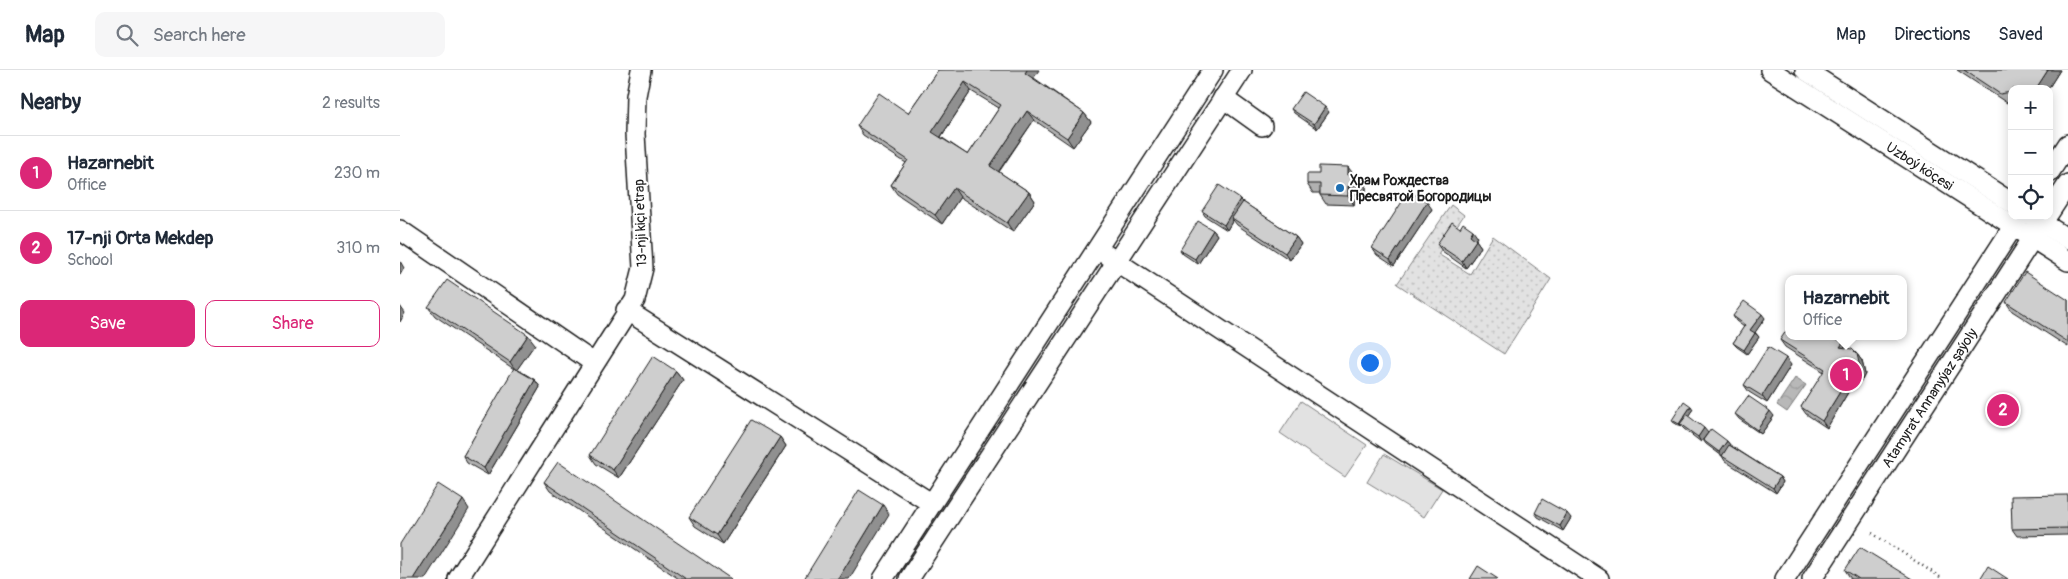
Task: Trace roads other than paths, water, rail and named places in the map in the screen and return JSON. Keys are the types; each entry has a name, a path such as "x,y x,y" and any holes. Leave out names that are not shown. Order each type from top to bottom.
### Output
{"street":[{"name":"13-nji kiçi etrap","path":"458,579 626,310 635,300 643,268 640,189 635,134 636,96 641,70"},
{"path":"909,579 1242,70"},
{"name":"Uzboý köçesi","path":"1770,70 2017,221 2034,239 2068,261"},
{"name":"Uzboý köçesi","path":"1806,70 2008,200"},
{"path":"883,579 1097,250 1206,72"},
{"path":"1223,98 1262,126"},
{"path":"2053,167 2068,144"},
{"name":"Atamyrat Annanyýaz şaýoly","path":"2053,204 2068,184"},
{"name":"Atamyrat Annanyýaz şaýoly","path":"1812,579 2034,239 2042,220"},
{"path":"2046,220 2068,239"},
{"name":"Atamyrat Annanyýaz şaýoly","path":"1785,579 2017,221"},
{"path":"400,230 594,363"},
{"path":"1097,250 1116,260 1599,579"},
{"path":"626,310 931,503"}],"water":[{"path":"1795,378 1806,385 1787,412 1777,405"}],"place":[{"name":"Храм Рождества Пресвятой Богородицы","path":"1340,188"},
{"name":"Hazarnebit","path":"1846,375"},
{"name":"17-nji Orta Mekdep","path":"2003,410"}]}
